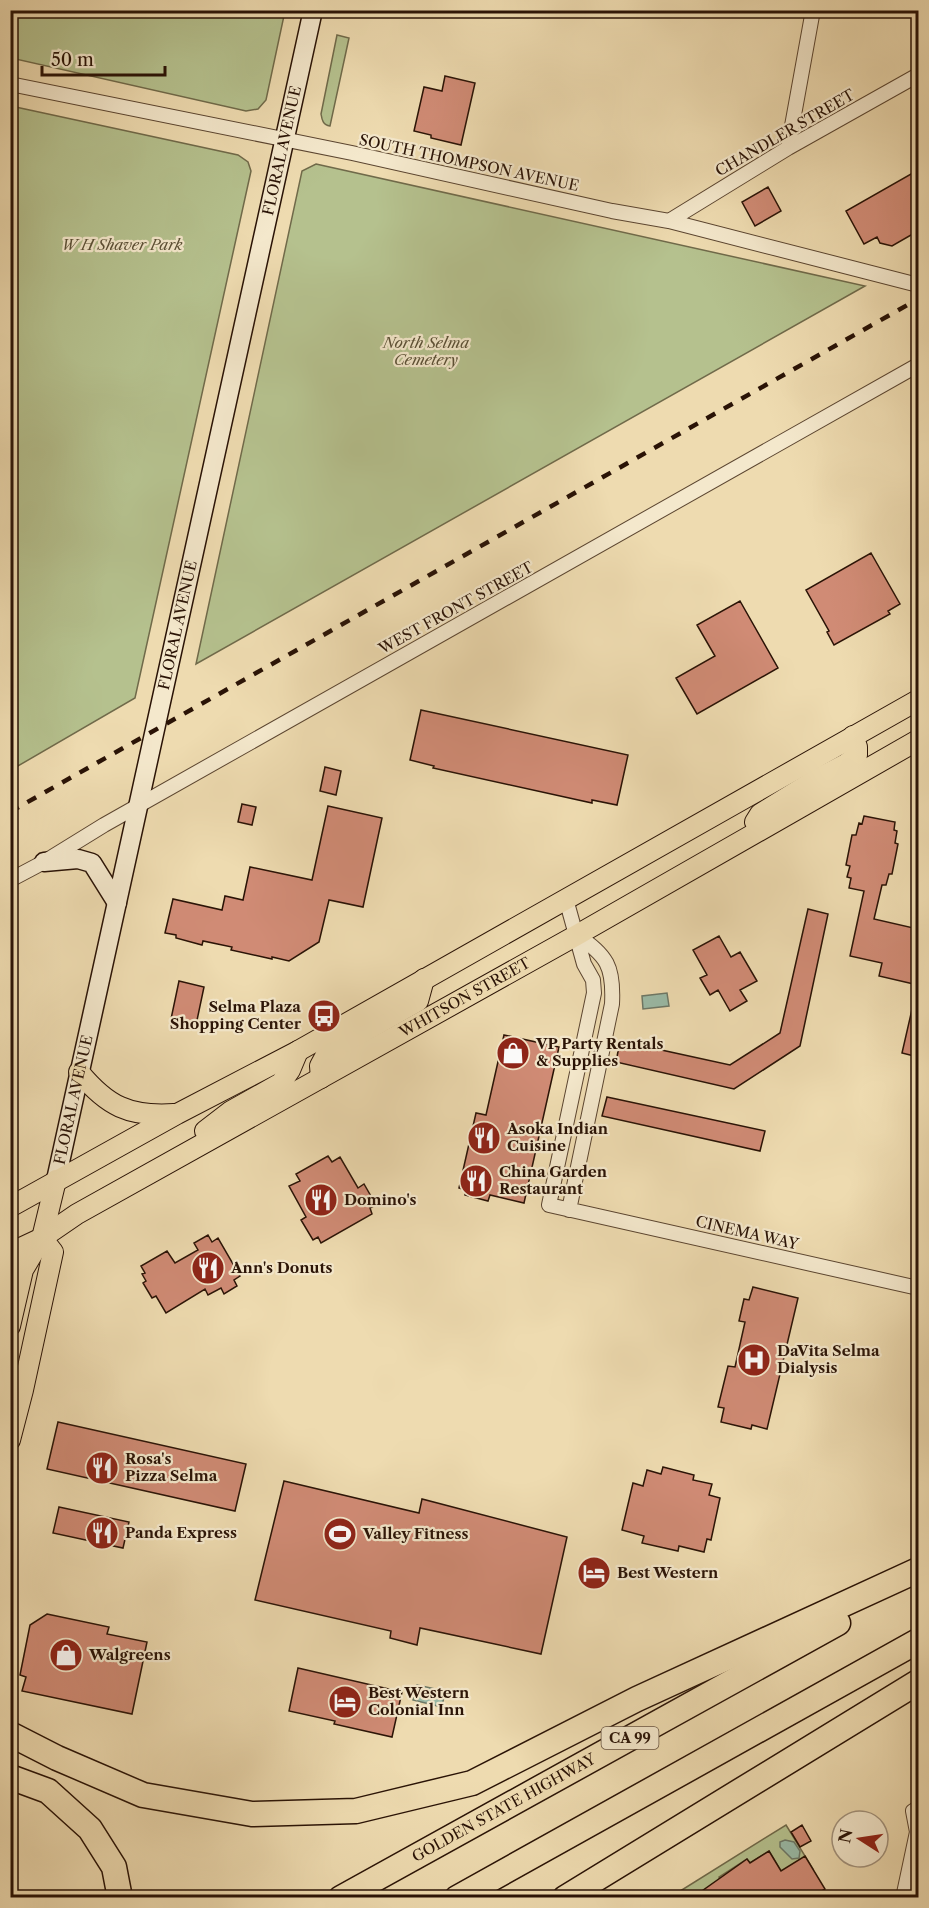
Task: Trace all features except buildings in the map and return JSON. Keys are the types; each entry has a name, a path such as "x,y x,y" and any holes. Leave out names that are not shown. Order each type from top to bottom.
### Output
{"highway":[{"path":"10,1734 57,1758 143,1795 252,1814 356,1811 471,1784 637,1699 918,1570"},
{"name":"GOLDEN STATE HIGHWAY","path":"341,1898 918,1578"},
{"path":"457,1898 918,1641"},
{"path":"565,1898 918,1682"},
{"path":"10,1777 48,1791 90,1829 114,1867 120,1898"}],"main road":[{"name":"FLORAL AVENUE","path":"10,1326 23,1269 42,1238 56,1180 313,10"},
{"path":"10,1207 177,1114 298,1051 918,699"},
{"path":"743,839 760,814 846,764 857,755 854,736"},
{"name":"WHITSON STREET","path":"10,1253 42,1238 77,1214 577,935 918,740"},
{"path":"44,862 78,859 92,862 117,903"},
{"path":"321,1078 320,1066 327,1053 418,1000 424,979"},
{"path":"193,1150 196,1138 231,1111 281,1083 290,1070 298,1051"},
{"path":"79,1072 98,1093 119,1107 146,1114 177,1114"},
{"path":"10,1440 53,1252 42,1238"}],"street":[{"path":"788,148 813,10"},
{"name":"CHANDLER STREET","path":"669,221 788,148 918,75"},
{"name":"SOUTH THOMPSON AVENUE","path":"10,84 612,211 669,221 918,285"},
{"name":"WEST FRONT STREET","path":"10,880 918,365"},
{"name":"CINEMA WAY","path":"566,899 584,964 593,980 594,993 549,1205 918,1288"},
{"path":"569,1210 613,991 611,977 600,951 577,935"},
{"path":"903,1898 917,1832 916,1809"}],"green space":[{"path":"11,10 285,11 266,100 258,109 246,111 11,58"},
{"path":"337,35 349,38 330,126 324,123 321,114"},
{"name":"W H Shaver Park","path":"11,106 238,155 248,162 251,171 135,698 11,770"},
{"name":"North Selma Cemetery","path":"316,164 865,286 196,664 302,171"},
{"path":"786,1825 813,1869 781,1871 769,1851 750,1863 747,1859 719,1877 720,1880 703,1897 669,1898"}],"shaded area":[{"path":"667,993 669,1006 643,1009 642,996"},
{"path":"417,1685 445,1691 442,1707 413,1700"},
{"path":"785,1840 794,1842 800,1851 799,1858 792,1859 780,1847 780,1842"}],"railway":[{"path":"10,812 918,299"}],"place":[{"name":"Selma Plaza Shopping Center","path":"324,1016"},
{"name":"VP Party Rentals & Supplies","path":"513,1053"},
{"name":"Asoka Indian Cuisine","path":"484,1138"},
{"name":"China Garden Restaurant","path":"476,1181"},
{"name":"Domino's","path":"321,1200"},
{"name":"Ann's Donuts","path":"208,1268"},
{"name":"DaVita Selma Dialysis","path":"754,1360"},
{"name":"Rosa's Pizza Selma","path":"102,1468"},
{"name":"Panda Express","path":"102,1533"},
{"name":"Valley Fitness","path":"340,1534"},
{"name":"Best Western","path":"594,1573"},
{"name":"Walgreens","path":"66,1655"},
{"name":"Best Western Colonial Inn","path":"345,1702"}]}
